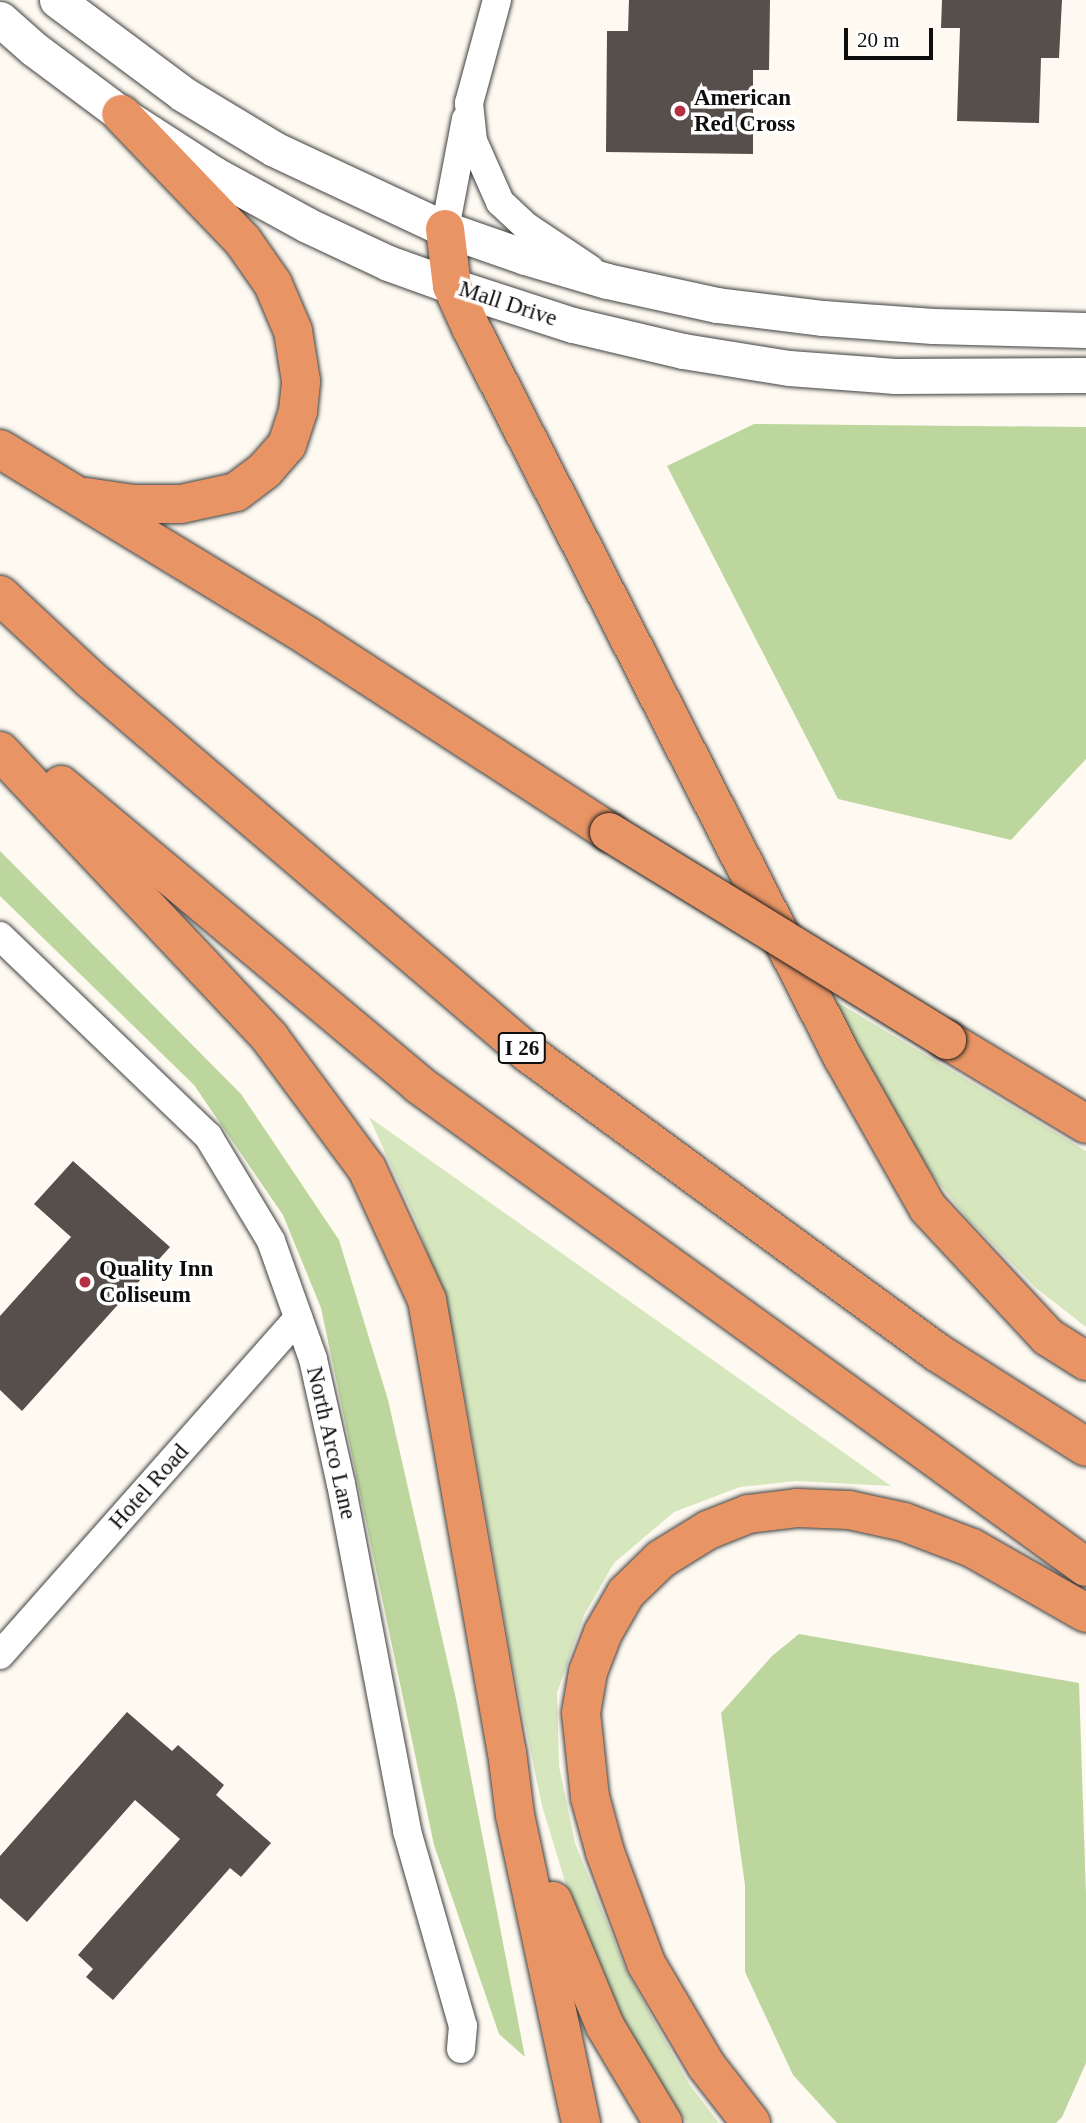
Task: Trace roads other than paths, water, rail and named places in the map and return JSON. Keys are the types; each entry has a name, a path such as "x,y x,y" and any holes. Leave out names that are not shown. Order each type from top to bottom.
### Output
{"highway":[{"path":"71,495 133,504 181,504 236,492 265,470 287,445 298,411 301,381 299,355 273,284 243,241 121,114"},
{"path":"445,229 452,286 843,1058 928,1208 1048,1337 1086,1361"},
{"path":"0,449 71,495 309,637 609,832 1086,1124"},
{"name":"I 26","path":"0,595 90,678 528,1053 938,1353 1086,1447"},
{"path":"0,734 418,1084 1086,1567"},
{"path":"0,751 270,1038 367,1169 426,1300 507,1752 514,1815 581,2123"},
{"path":"1030,1089 1086,1100"},
{"path":"751,2123 706,2065 646,1963 605,1852 590,1797 581,1713 588,1672 599,1643 626,1593 661,1559 708,1530 748,1514 797,1508 849,1510 904,1522 972,1548 1086,1613"},
{"path":"507,1752 560,1923 605,2026 663,2123"}],"street":[{"path":"57,0 183,94 274,149 445,229 525,257 607,281 717,305 823,318 1086,330"},
{"path":"445,229 469,103 497,0"},
{"name":"Mall Drive","path":"0,19 34,49 121,114 214,174 307,225 388,263 452,286 610,334 683,351 789,368 895,376 1086,375"},
{"path":"469,103 473,141 500,202 527,227 607,281"},
{"path":"1041,329 1086,315"},
{"name":"North Arco Lane","path":"0,936 208,1136 271,1241 313,1359 341,1483 407,1831 463,2026 461,2049"},
{"name":"Hotel Road","path":"0,1655 298,1318"}],"place":[{"name":"American Red Cross","path":"680,111"},
{"name":"Quality Inn Coliseum","path":"85,1282"}]}
